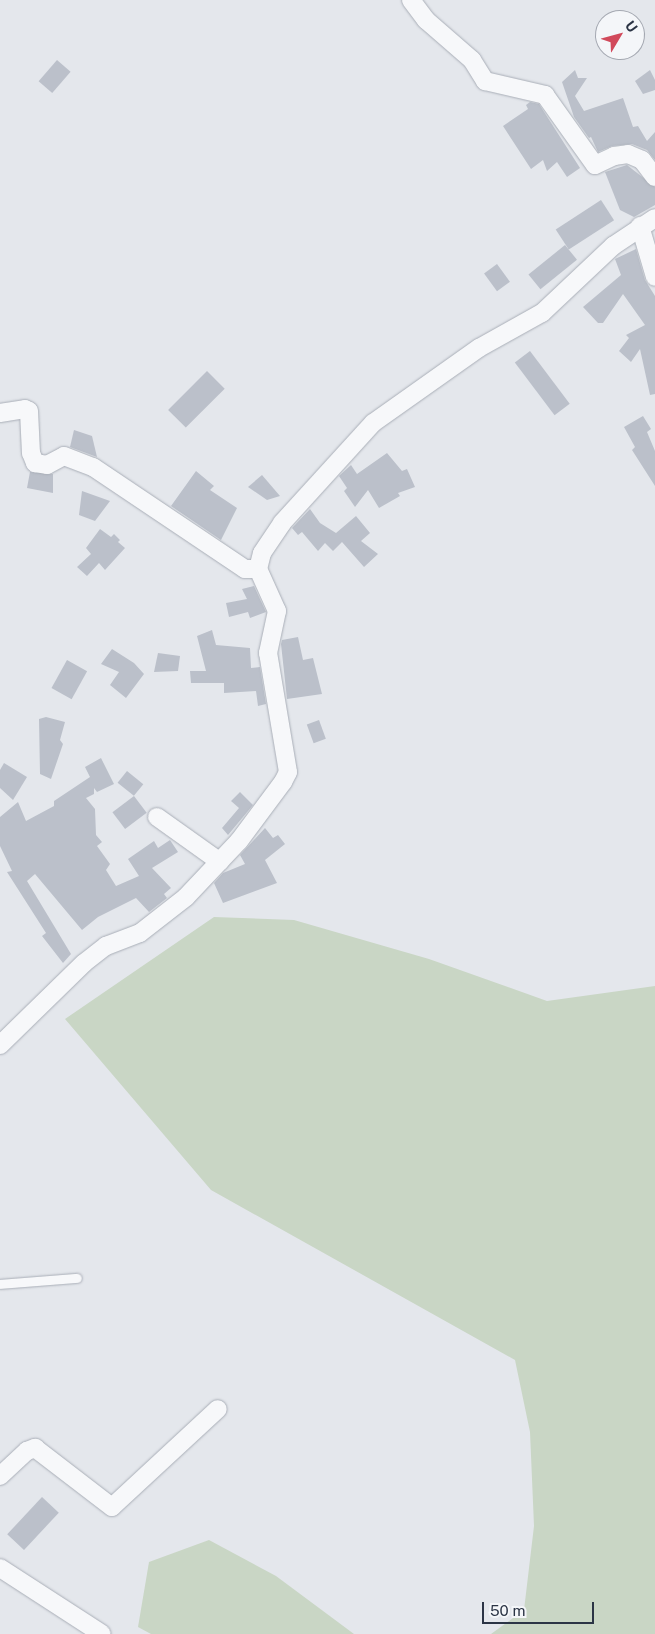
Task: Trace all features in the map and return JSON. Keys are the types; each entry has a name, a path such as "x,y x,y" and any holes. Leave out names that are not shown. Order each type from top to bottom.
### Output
{"street":[{"path":"411,0 426,20 472,60 484,81 545,95 595,165 614,156 628,154 642,160 655,177"},
{"path":"0,1045 84,963 106,946 140,933 163,918 220,862 288,772 268,653 277,611 271,592 258,569 262,553 282,523 374,422 479,348 542,313 613,246 648,222 655,277"},
{"path":"0,413 25,409 29,411 31,453 35,463 47,465 64,456 93,467 245,569 258,569"},
{"path":"158,817 220,862"},
{"path":"0,1476 27,1450 35,1448 112,1507 218,1409"},
{"path":"0,1568 96,1633"}],"lane":[{"path":"0,1284 77,1278"}],"green space":[{"path":"214,917 294,920 429,959 547,1001 655,986 655,1634 491,1634 524,1610 534,1526 530,1432 515,1360 211,1190 65,1019"},
{"path":"209,1540 276,1576 354,1634 151,1634 138,1627 149,1562"}],"building":[{"path":"57,60 71,72 52,93 39,81"},
{"path":"575,70 578,78 587,78 575,96 584,111 623,98 633,127 638,126 647,141 655,132 655,160 647,150 632,144 612,146 598,152 591,137 589,138 574,117 562,82"},
{"path":"650,70 655,80 655,90 643,94 635,81"},
{"path":"530,102 539,104 580,168 567,177 557,162 547,171 543,160 531,169 503,126 528,109 526,105"},
{"path":"627,165 655,187 655,205 634,217 620,210 605,172"},
{"path":"601,200 614,220 569,250 556,229"},
{"path":"565,245 577,260 540,289 528,275"},
{"path":"636,249 645,280 655,296 655,394 650,395 640,349 631,362 619,351 629,338 626,335 645,325 623,294 603,323 598,323 583,307 621,275 615,259"},
{"path":"497,264 510,282 497,291 484,273"},
{"path":"530,351 570,404 555,415 515,362"},
{"path":"207,371 225,389 186,428 168,410"},
{"path":"643,416 651,429 647,432 655,451 655,486 632,450 635,447 624,427"},
{"path":"74,430 92,436 97,457 70,447"},
{"path":"387,453 402,471 407,469 415,487 398,493 400,496 379,508 368,490 355,507 344,491 347,488 339,476 351,465 357,474"},
{"path":"196,471 214,486 210,490 237,508 221,540 171,506"},
{"path":"30,472 53,474 53,493 27,488"},
{"path":"262,475 280,496 267,500 248,487"},
{"path":"82,491 110,501 95,521 79,515"},
{"path":"310,509 320,523 336,533 356,516 370,533 361,541 378,554 364,567 342,542 333,551 325,543 318,551 302,532 298,535 292,528"},
{"path":"100,529 111,537 114,534 120,540 118,542 125,548 105,570 99,563 87,576 77,567 91,554 86,548"},
{"path":"254,586 266,612 250,618 248,612 229,617 226,603 247,599 242,589"},
{"path":"212,630 216,645 250,648 251,668 260,667 266,704 258,706 256,691 224,693 224,683 191,683 190,671 206,671 197,636"},
{"path":"298,637 303,660 313,658 322,694 287,699 281,644 282,640"},
{"path":"112,649 134,663 144,674 126,698 110,685 119,672 101,664"},
{"path":"158,653 180,656 178,671 154,672"},
{"path":"67,660 87,671 72,699 51,688"},
{"path":"46,717 65,722 60,740 63,744 51,779 40,774 39,719"},
{"path":"319,720 326,739 314,743 307,724"},
{"path":"101,758 114,784 97,792 94,788 94,794 86,798 95,809 96,835 102,842 97,846 110,864 106,870 116,886 139,876 128,859 154,841 158,848 170,840 178,852 152,868 171,888 164,894 167,898 149,912 136,898 98,917 82,930 35,874 27,881 71,954 63,963 42,936 46,933 7,872 12,871 0,846 0,817 18,802 26,821 54,806 54,801 90,777 85,767"},
{"path":"4,763 27,777 13,800 0,788 0,770"},
{"path":"127,771 143,784 134,796 118,783"},
{"path":"240,792 253,805 228,835 222,828 239,808 231,801"},
{"path":"134,796 147,813 125,829 112,812"},
{"path":"265,828 273,838 278,835 285,844 265,860 277,883 223,903 214,883 223,873 245,864 240,855"},
{"path":"42,1497 59,1513 24,1550 7,1534"}]}
